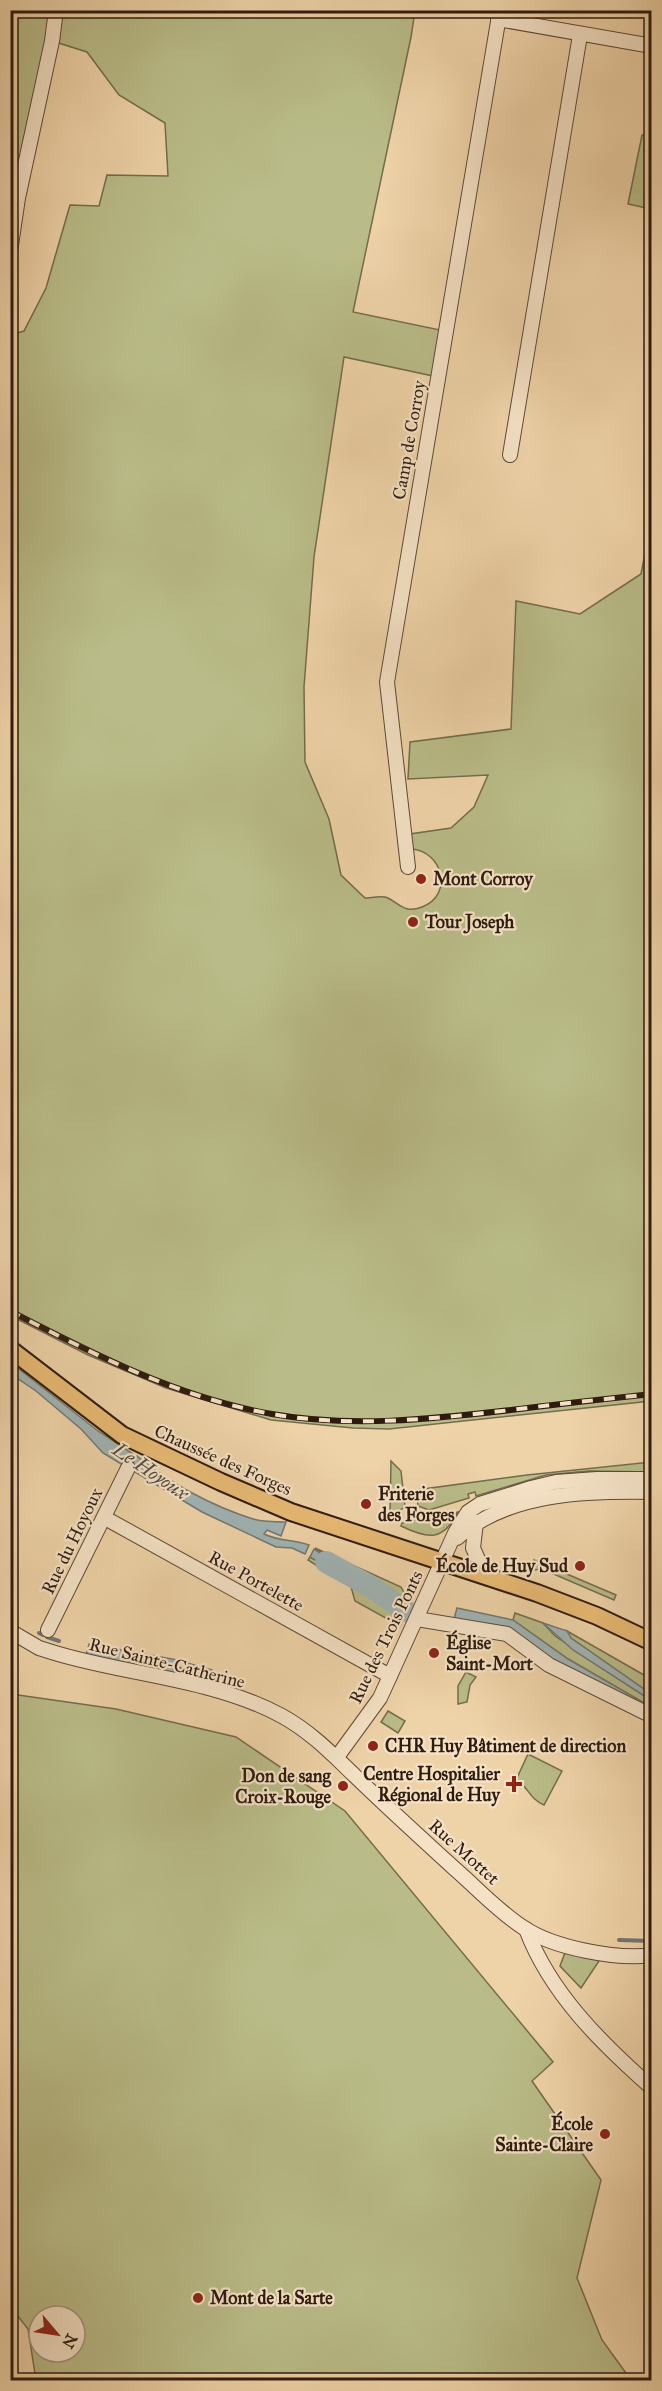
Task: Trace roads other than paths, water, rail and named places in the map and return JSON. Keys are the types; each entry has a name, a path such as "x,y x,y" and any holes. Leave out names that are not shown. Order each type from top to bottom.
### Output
{"main road":[{"name":"Chaussée des Forges","path":"10,1349 102,1421 140,1445 269,1504 485,1575 597,1616 651,1642"}],"street":[{"path":"10,252 18,198 52,41 56,10"},
{"name":"Camp de Corroy","path":"408,867 387,682 499,15 580,35 651,46"},
{"path":"510,455 580,35"},
{"name":"Rue du Hoyoux","path":"48,1630 128,1468"},
{"name":"Rue des Trois Ponts","path":"337,1757 380,1698 455,1533 468,1512 480,1504 556,1482 651,1479"},
{"path":"453,1541 476,1522 537,1500 594,1491 651,1492"},
{"name":"Rue Portelette","path":"105,1518 390,1676"},
{"path":"476,1522 473,1548 485,1575"},
{"path":"417,1618 507,1634 549,1665 651,1716"},
{"name":"Rue Sainte-Catherine","path":"12,1633 39,1648 58,1654 187,1683 245,1700 280,1715 305,1730 354,1775"},
{"name":"Rue Mottet","path":"354,1775 494,1904 526,1929"},
{"path":"526,1929 572,1947 637,1957 651,1955"},
{"path":"526,1929 544,1969 581,2018 651,2088"}],"water":[{"path":"10,1362 98,1431 133,1454 126,1467 103,1453 81,1429 36,1391 11,1374"},
{"path":"137,1456 192,1493 222,1507 257,1520 286,1522 281,1536 267,1530 264,1534 309,1545 305,1554 292,1548 276,1547 202,1512 130,1469"},
{"path":"314,1549 352,1574 353,1577 344,1577 310,1557"},
{"path":"457,1608 513,1620 568,1659 644,1703 647,1702 646,1697 573,1650 543,1623 567,1631 571,1638 651,1694 651,1711 546,1656 454,1619"},
{"path":"89,1644 178,1660 175,1673 86,1655"},
{"path":"187,1663 212,1670 208,1681 183,1675"}],"waterway":[{"name":"Le Hoyoux","path":"326,1562 370,1586 406,1611"},
{"path":"39,1633 43,1635"},
{"path":"47,1637 59,1641"},
{"path":"172,1667 188,1671"},
{"path":"619,1940 652,1941"}],"railway":[{"path":"10,1311 73,1343 170,1386 237,1407 302,1418 332,1421 392,1421 652,1394"}],"place":[{"name":"Mont Corroy","path":"421,879"},
{"name":"Tour Joseph","path":"413,922"},
{"name":"Friterie des Forges","path":"366,1504"},
{"name":"École de Huy Sud","path":"580,1566"},
{"name":"Église Saint-Mort","path":"434,1653"},
{"name":"CHR Huy Bâtiment de direction","path":"373,1746"},
{"name":"Centre Hospitalier Régional de Huy","path":"514,1784"},
{"name":"Don de sang Croix-Rouge","path":"343,1786"},
{"name":"École Sainte-Claire","path":"605,2134"},
{"name":"Mont de la Sarte","path":"198,2298"}]}
